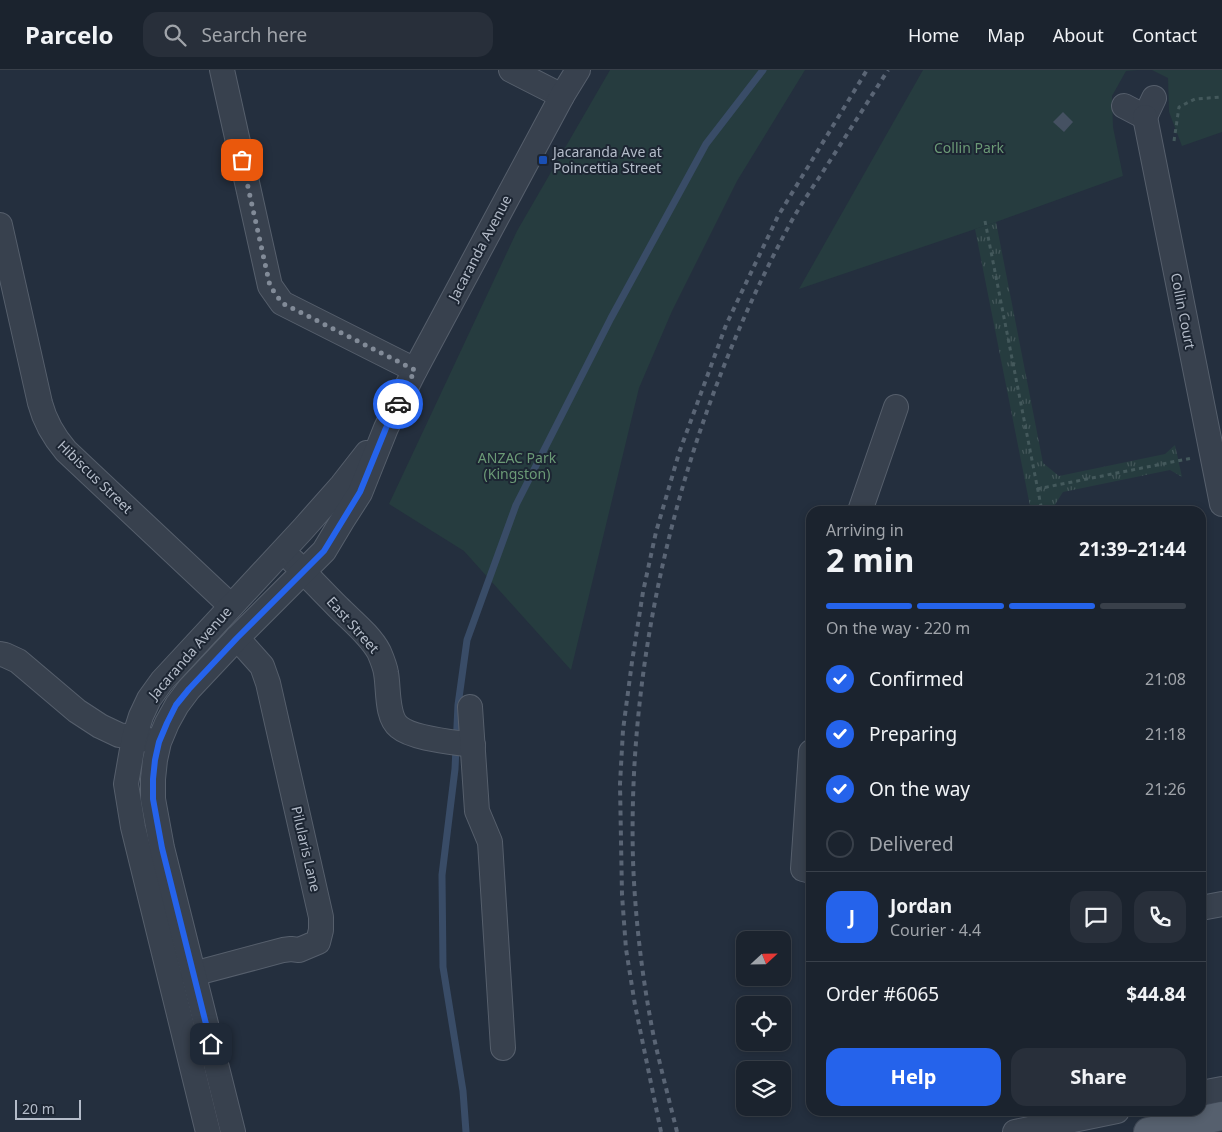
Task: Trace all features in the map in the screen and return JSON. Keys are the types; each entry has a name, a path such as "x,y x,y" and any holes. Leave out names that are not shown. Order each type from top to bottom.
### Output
{"main road":[{"path":"1148,1132 1222,1116"}],"street":[{"path":"222,70 270,286 282,303 415,370"},
{"path":"511,70 562,96"},
{"name":"Jacaranda Avenue","path":"233,1132 162,848 153,799 155,760 159,742 176,705 189,689 324,551 360,492 386,428 415,370 562,96 578,70"},
{"name":"Collin Court","path":"1124,106 1150,107 1154,163 1222,504"},
{"name":"Hibiscus Street","path":"0,224 40,403 47,425 66,451 231,606"},
{"path":"862,506 896,407"},
{"name":"Jacaranda Avenue","path":"208,1132 133,828 126,784 134,738 149,699 162,681 336,492 386,428"},
{"name":"East Street","path":"282,551 357,625 378,650 383,660 391,714 394,722 405,731 421,736 467,744"},
{"name":"Pilularis Lane","path":"193,974 283,950 298,950 318,942 321,930 321,917 268,683 262,666 237,638"},
{"path":"0,654 18,661 77,711 100,726 119,735 159,742"},
{"path":"470,707 467,744 477,811 490,842 504,1048"},
{"path":"806,825 803,869 806,870"},
{"path":"1206,907 1222,904"},
{"path":"1206,1092 1222,1089"},
{"path":"1014,1132 1092,1116"}],"path":[{"path":"1154,163 1171,160 1180,107 1195,99 1222,97"},
{"path":"985,221 1041,506"},
{"path":"1037,489 1212,454"}],"green space":[{"name":"ANZAC Park (Kingston)","path":"610,70 805,70 737,181 672,311 639,388 571,670 464,551 389,504 517,231"},
{"name":"Collin Park","path":"923,70 1138,70 1126,71 1112,96 1113,127 1123,176 996,222 799,289"},
{"path":"1152,70 1222,70 1222,132 1182,146 1169,112 1168,78"},
{"path":"996,222 1043,463 1059,476 1165,454 1175,445 1182,477 1170,470 1063,492 1054,506 1030,506 975,229"}],"building":[{"path":"1063,112 1073,122 1064,132 1053,122"}],"waterway":[{"path":"466,1132 463,1091 443,967 442,875 455,769 458,705 467,640 516,505 611,318 706,144 763,70"}],"railway":[{"path":"661,1132 635,1005 626,949 622,895 620,784 623,730 643,592 656,532 679,453 726,325 778,216 867,70"},
{"path":"677,1132 649,1012 634,882 634,778 641,695 653,613 671,531 694,450 722,372 754,296 795,215 888,70"}],"way so far":[{"path":"242,160 270,286 282,303 415,370 398,404"}],"place":[{"name":"Jacaranda Ave at Poincettia Street","path":"543,160"}],"route":[{"path":"211,1044 162,848 153,799 155,760 159,742 176,705 189,689 324,551 360,492 386,428 398,404"}]}
